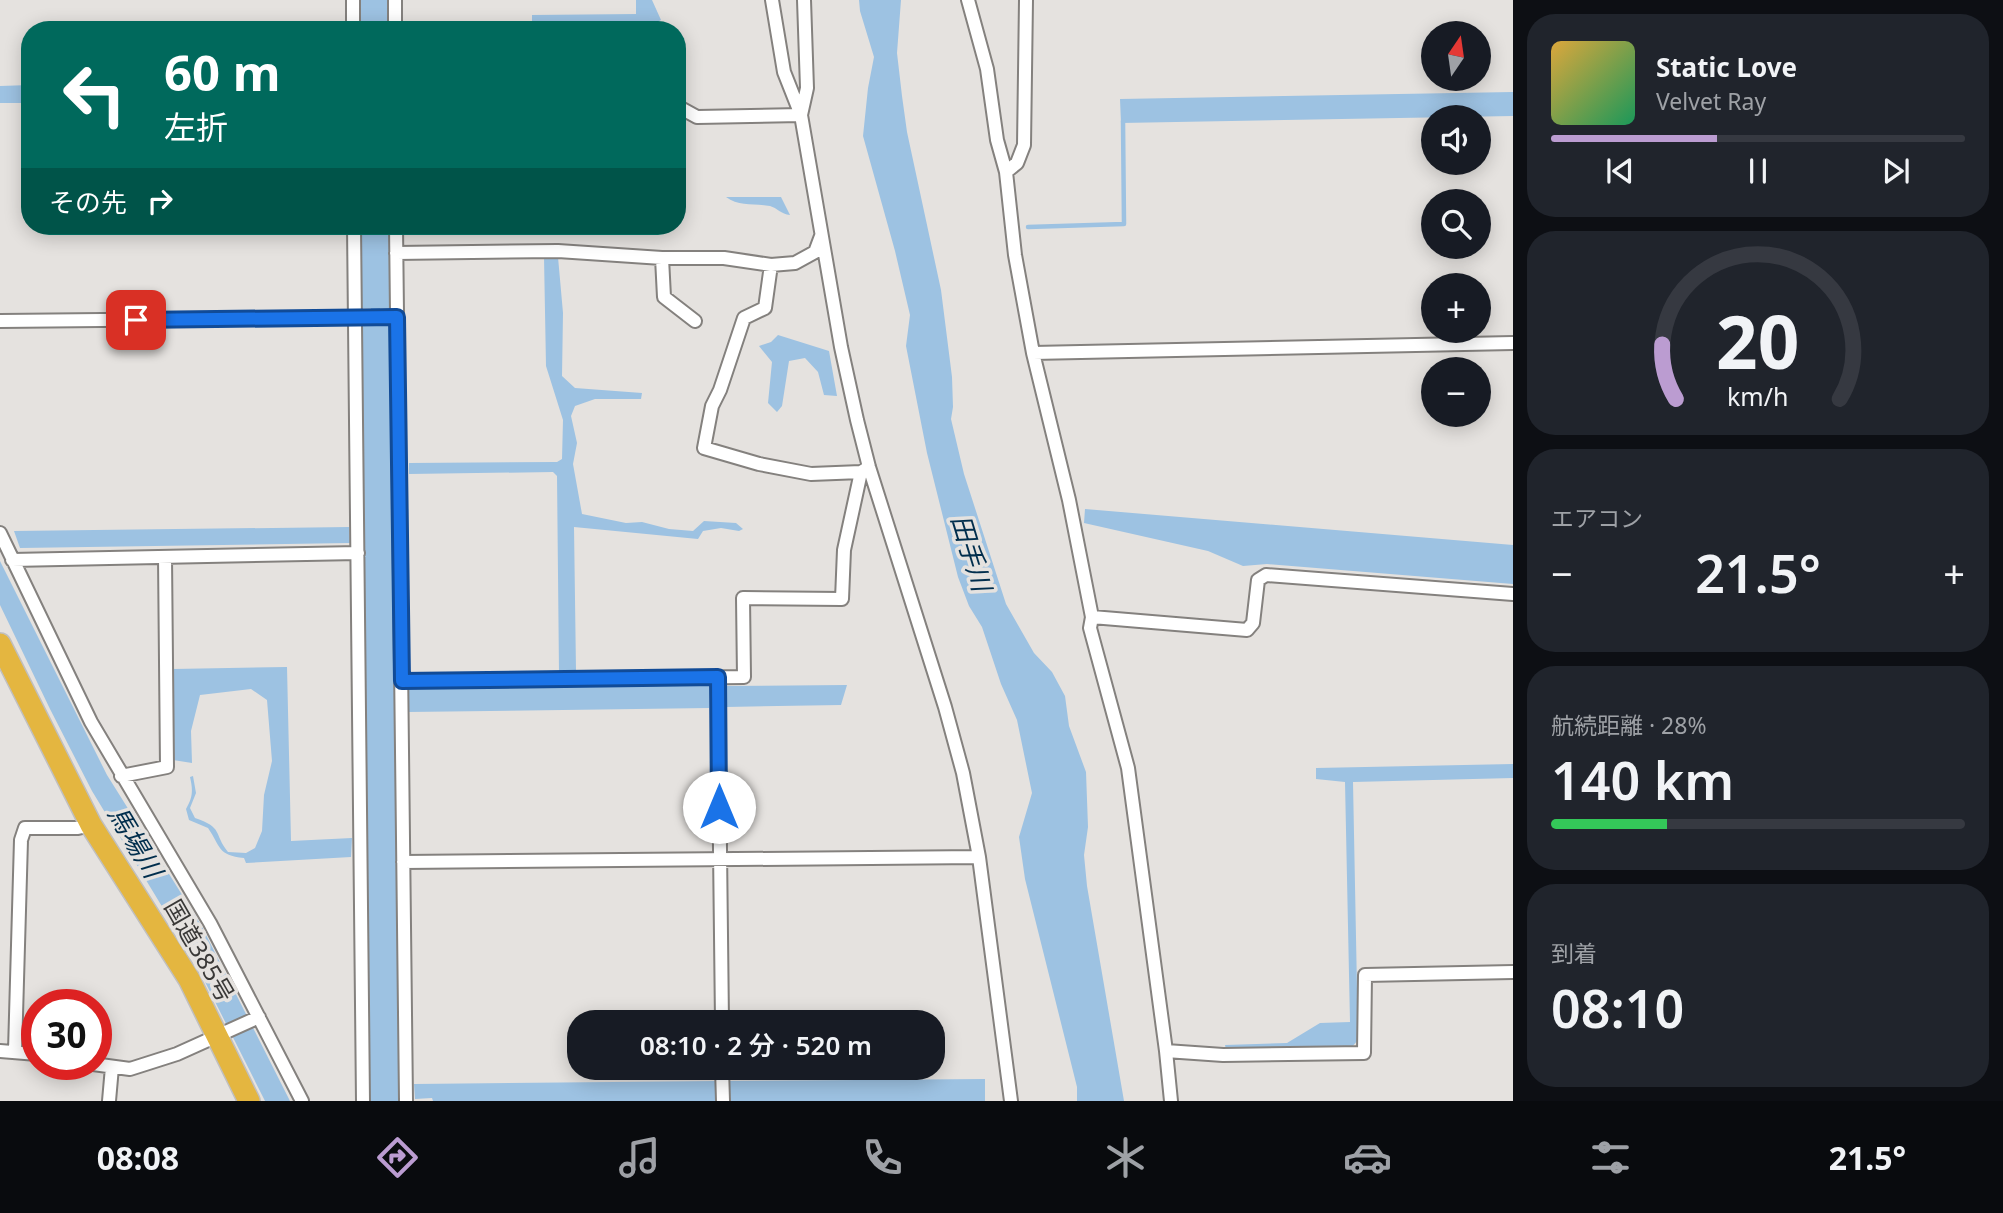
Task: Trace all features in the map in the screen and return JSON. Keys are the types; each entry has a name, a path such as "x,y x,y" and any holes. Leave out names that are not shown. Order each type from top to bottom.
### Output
{"highway":[{"name":"国道385号","path":"0,645 91,825 221,1034 249,1101"}],"street":[{"path":"353,0 353,21"},
{"path":"395,0 395,21"},
{"path":"772,0 783,72 801,116 865,470 945,707 963,773 979,858 1011,1101"},
{"path":"801,116 807,88 803,0"},
{"path":"968,0 987,69 997,140 1006,172 1015,255 1033,354 1073,520 1092,617 1090,628 1128,768 1171,1101"},
{"path":"1006,172 1017,163 1024,145 1026,0"},
{"path":"686,111 697,117 801,116"},
{"path":"396,253 558,251 662,258 724,258 771,265 795,263 815,252 822,232"},
{"path":"354,235 363,1101"},
{"path":"396,235 390,317 402,681 406,1101"},
{"path":"662,258 664,297 695,321"},
{"path":"771,265 765,308 744,318 712,406 704,448 759,464 811,474 865,470"},
{"path":"0,321 390,317"},
{"path":"1033,354 1513,343"},
{"path":"402,681 744,677 743,598 842,599 844,550 865,470"},
{"path":"0,533 91,722 210,923 302,1101"},
{"path":"12,560 358,553"},
{"path":"121,776 167,767 164,557"},
{"path":"1092,617 1247,630 1253,623 1258,580 1266,575 1513,594"},
{"path":"718,677 722,1010"},
{"path":"15,1051 21,840 25,828 78,828 91,825"},
{"path":"403,862 979,858"},
{"path":"1166,1051 1223,1055 1364,1053 1364,975 1513,972"},
{"path":"112,1067 130,1069 177,1054 257,1018"},
{"path":"0,1051 21,1052"},
{"path":"109,1101 111,1080"},
{"path":"722,1080 723,1101"}],"water":[{"path":"358,0 389,0 389,21 358,21"},
{"path":"636,0 652,0 661,20 532,21 532,15 636,14"},
{"name":"田手川","path":"859,0 901,0 897,53 902,96 907,132 941,290 952,377 951,419 964,474 1006,604 1034,653 1052,672 1065,696 1069,726 1086,772 1088,827 1084,855 1087,886 1124,1101 1077,1101 1077,1087 1025,879 1019,837 1032,793 1017,720 1001,684 982,627 969,606 958,577 927,453 906,346 910,315 863,136 874,57"},
{"path":"21,85 21,103 0,103 0,86"},
{"path":"1513,92 1513,116 1491,116 1491,105 1421,105 1421,118 1121,123 1120,99"},
{"path":"726,197 781,197 790,215 770,206 741,203"},
{"path":"360,235 390,235 391,308 380,308 380,325 391,326 399,1101 369,1101 360,326 371,326 371,308 360,308"},
{"path":"544,257 558,257 563,313 562,376 575,388 642,393 641,399 595,399 575,406 571,416 577,443 573,464 582,514 626,523 642,522 669,529 693,531 704,521 736,523 743,529 703,531 698,539 574,527 576,671 559,672 557,476 553,472 409,474 409,463 557,462 562,459 563,420 546,366"},
{"path":"778,335 829,351 837,396 824,395 818,372 805,358 789,361 782,406 777,412 768,403 772,362 759,346 771,342"},
{"path":"1085,509 1513,545 1513,584 1267,564 1243,566 1208,551 1084,523"},
{"path":"349,527 350,543 20,548 14,531"},
{"name":"馬場川","path":"0,561 107,775 201,925 290,1101 265,1101 192,956 92,791 0,605"},
{"path":"287,667 291,841 352,838 351,857 246,863 244,858 224,852 208,828 189,820 186,809 192,793 190,777 193,776 196,793 190,808 195,818 214,828 228,852 246,853 255,848 262,831 264,795 272,761 267,700 251,689 200,695 191,731 192,763 173,760 173,669"},
{"path":"709,685 709,708 408,712 408,689"},
{"path":"847,685 841,705 726,707 726,686"},
{"path":"1513,764 1513,778 1353,782 1358,1040 1352,1047 1226,1049 1225,1045 1287,1043 1320,1023 1350,1022 1345,782 1316,779 1316,768"},
{"path":"985,1079 985,1101 731,1101 728,1081 945,1080"},
{"path":"718,1081 716,1101 433,1101 432,1098 415,1099 414,1084"}],"waterway":[{"path":"1028,227 1124,224 1123,121"}],"route":[{"path":"136,320 397,317 402,681 718,677 719,807"}]}
